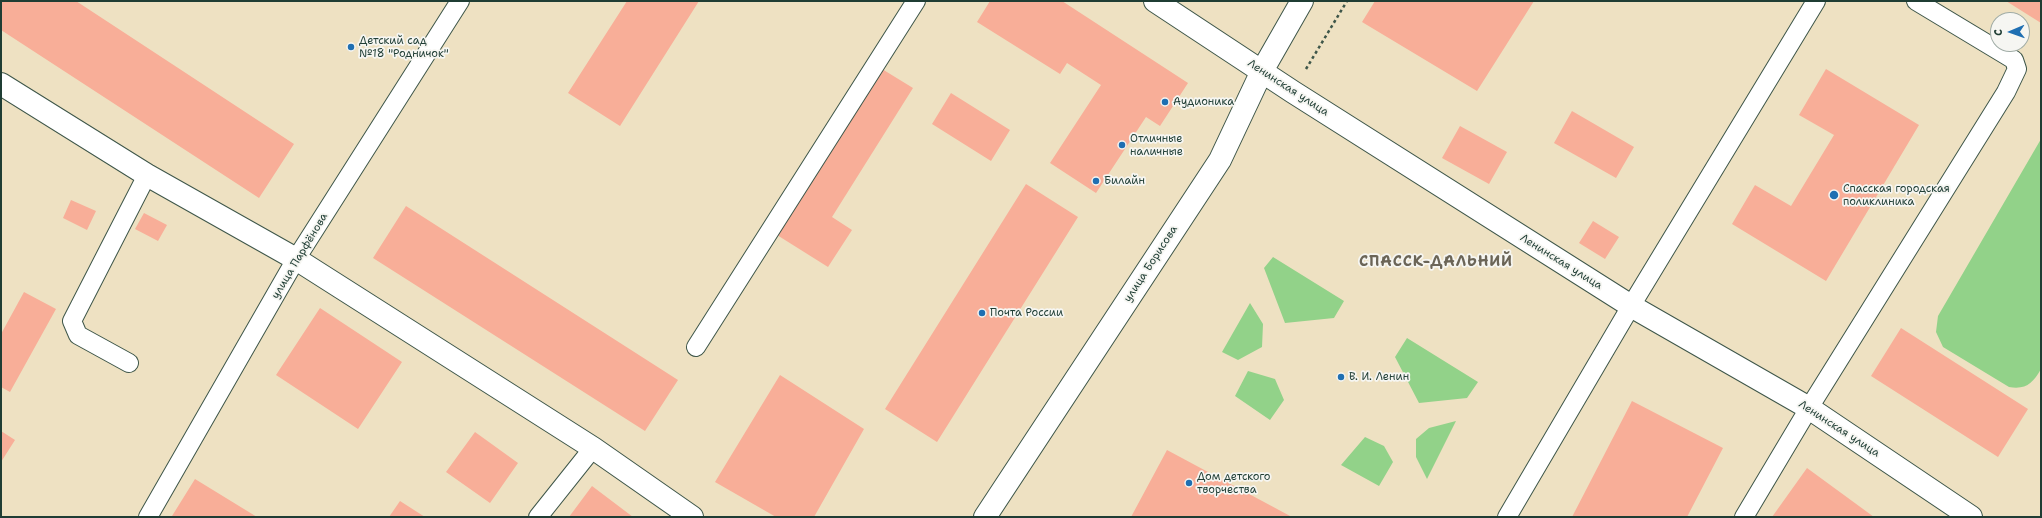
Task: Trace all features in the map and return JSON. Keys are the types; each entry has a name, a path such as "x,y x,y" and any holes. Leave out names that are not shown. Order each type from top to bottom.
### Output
{"street":[{"name":"Ленинская улица","path":"1155,1 1293,92 1631,306 1809,408 1971,517"},
{"name":"улица Борисова","path":"985,517 1220,160 1262,71 1302,1"},
{"path":"1,84 147,175 296,259 593,448 692,517"}],"lane":[{"name":"улица Парфёнова","path":"148,517 296,259 460,1"},
{"path":"696,347 916,1"},
{"path":"1744,517 1809,408 2006,92 2017,69 2014,60 1916,1"},
{"path":"1507,517 1631,306 1815,2"},
{"path":"129,363 78,335 72,321 147,175"},
{"path":"538,517 593,448"}],"path":[{"path":"1293,92 1347,1"}],"green space":[{"path":"2041,139 2041,369 2032,382 2015,388 2009,387 1943,347 1936,332 1938,316"},
{"path":"1273,257 1344,301 1334,318 1285,323 1264,268"},
{"path":"1250,303 1263,324 1262,347 1238,360 1222,352"},
{"path":"1407,338 1478,382 1467,398 1419,403 1395,357"},
{"path":"1248,371 1275,379 1284,400 1270,420 1235,396"},
{"path":"1456,421 1427,479 1416,457 1416,439 1429,428"},
{"path":"1365,437 1384,446 1393,462 1379,486 1341,465"}],"building":[{"path":"1,1 76,1 294,144 259,198 1,30"},
{"path":"627,1 699,1 620,126 568,93"},
{"path":"990,1 1062,1 1188,83 1160,126 1146,117 1096,193 1050,163 1101,85 1067,63 1060,74 977,22"},
{"path":"1375,1 1534,1 1477,91 1362,22"},
{"path":"2006,1 2041,1 2041,23 2030,16 2030,12 2024,12"},
{"path":"882,69 913,88 832,217 852,230 828,267 777,235"},
{"path":"1826,69 1919,125 1826,281 1732,224 1755,185 1791,206 1834,135 1799,115"},
{"path":"951,93 1010,130 991,161 932,124"},
{"path":"1572,111 1634,147 1616,178 1554,143"},
{"path":"1460,126 1507,152 1489,184 1442,158"},
{"name":"Почта России","path":"1026,184 1078,217 937,442 885,409"},
{"path":"71,200 96,211 87,230 63,218"},
{"path":"406,206 678,380 645,431 373,258"},
{"path":"144,213 167,225 158,241 135,229"},
{"path":"1593,221 1619,237 1605,259 1579,243"},
{"path":"24,292 56,309 10,392 1,387 1,334"},
{"path":"320,308 402,362 358,429 276,375"},
{"path":"1901,328 2028,409 1998,457 1871,376"},
{"path":"780,375 864,429 814,517 776,517 715,482"},
{"path":"1632,401 1723,448 1687,517 1572,517"},
{"path":"1,431 15,440 1,462"},
{"path":"475,432 518,463 490,503 446,472"},
{"name":"Дом детского творчества","path":"1167,450 1292,517 1131,517"},
{"path":"1807,468 1874,517 1772,517"},
{"path":"195,479 257,517 173,517 172,516"},
{"path":"592,486 633,517 569,517"},
{"path":"400,501 425,517 389,517"}],"place":[{"name":"Детский сад №18 \"Родничок\"","path":"351,47"},
{"name":"Аудионика","path":"1165,102"},
{"name":"Отличные наличные","path":"1122,145"},
{"name":"Билайн","path":"1096,181"},
{"name":"Спасская городская поликлиника","path":"1834,195"},
{"name":"Почта России","path":"982,313"},
{"name":"В. И. Ленин","path":"1341,377"},
{"name":"Дом детского творчества","path":"1189,483"}],"district":[{"name":"СПАССК-ДАЛЬНИЙ","path":"1436,262"}]}
